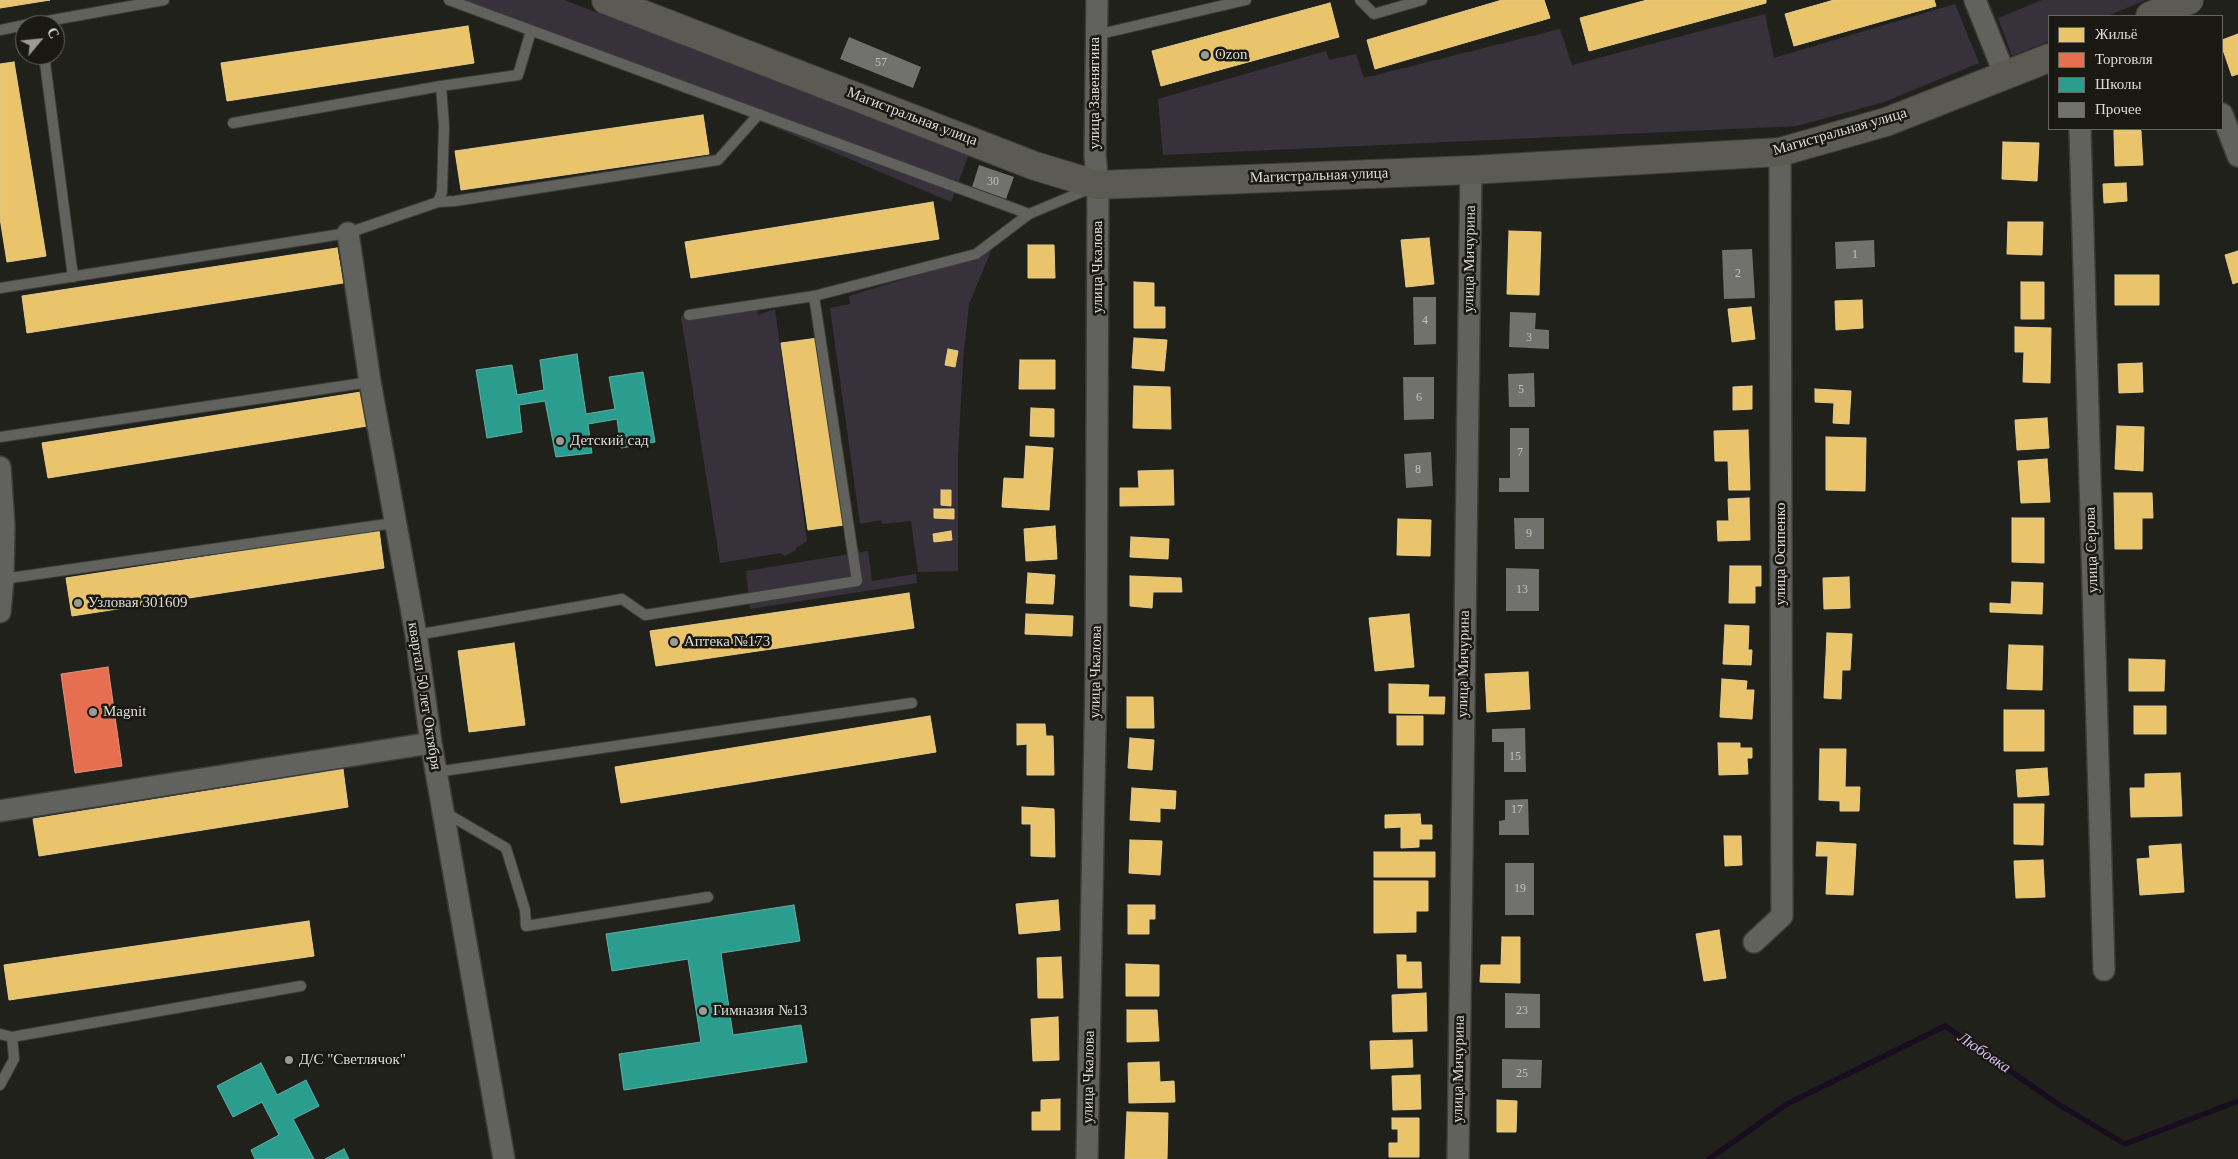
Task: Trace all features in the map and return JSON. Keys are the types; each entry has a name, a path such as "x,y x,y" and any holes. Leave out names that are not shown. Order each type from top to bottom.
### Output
{"main road":[{"name":"Магистральная улица","path":"606,0 1036,166 1098,185 1471,170 1780,152 1886,122 2048,58"},
{"path":"2154,15 2184,7"}],"street":[{"name":"улица Завенягина","path":"1097,0 1095,156 1098,185"},
{"path":"1975,0 2005,75"},
{"path":"2223,117 2238,156"},
{"name":"улица Серова","path":"2080,130 2104,970"},
{"name":"улица Осипенко","path":"1754,942 1782,916 1780,152"},
{"name":"улица Мичурина","path":"1458,1159 1471,170"},
{"name":"улица Чкалова","path":"1087,1159 1096,669 1098,185"},
{"name":"квартал 50 лет Октября","path":"348,234 370,382 394,523 416,635 431,743 504,1159"},
{"path":"0,467 4,526 0,612"},
{"path":"0,811 431,743"}],"lane":[{"path":"65,19 164,0"},
{"path":"449,0 1029,214"},
{"path":"1096,35 1246,0"},
{"path":"1360,0 1374,14 1422,0"},
{"path":"0,30 15,27"},
{"path":"233,123 441,86 518,75 532,30"},
{"path":"45,65 73,276"},
{"path":"438,202 442,192 444,126 441,86"},
{"path":"0,288 348,234 438,202 455,201 718,160 759,114"},
{"path":"689,314 814,296 976,254 1029,214 1098,185"},
{"path":"416,635 622,599 646,615 857,581 814,296"},
{"path":"0,437 370,382"},
{"path":"3,579 394,523"},
{"path":"436,772 912,703"},
{"path":"443,812 506,848 525,910 526,926 708,897"},
{"path":"0,1034 12,1037 301,986"},
{"path":"0,1085 14,1059 12,1037"}],"shaded area":[{"path":"452,0 564,0 969,154 951,202 779,129"},
{"path":"2042,0 2146,0 2109,15 2048,15 2048,41 2012,56 1998,18"},
{"path":"1955,4 1979,63 1884,102 1797,126 1163,155 1158,99 1326,51 1329,60 1356,54 1364,78 1560,29 1572,65 1765,14 1774,58"},
{"path":"993,246 969,304 963,360 958,456 958,571 918,572 911,521 882,524 881,520 860,524 830,308 850,304 849,296 956,263"},
{"path":"756,304 758,315 775,309 807,541 785,556 780,553 720,563 681,316"},
{"path":"868,551 872,581 916,574 917,583 750,609 746,571"}],"building: Жильё":[{"path":"0,0 50,0 0,8"},
{"path":"1502,0 1544,0 1550,18 1375,69 1367,40"},
{"path":"1647,0 1766,0 1766,3 1589,51 1580,18"},
{"path":"1834,0 1934,0 1936,6 1794,46 1785,14"},
{"path":"1330,3 1339,37 1161,86 1152,51"},
{"path":"468,26 474,63 227,101 221,63"},
{"path":"2238,34 2238,74 2232,76 2223,50 2223,40"},
{"path":"14,62 46,256 7,262 0,218 0,64"},
{"path":"703,115 709,154 461,190 455,151"},
{"path":"2114,130 2140,130 2141,132 2114,134"},
{"path":"2141,132 2143,165 2115,166 2114,134"},
{"path":"2003,142 2039,143 2037,181 2002,179"},
{"path":"2126,183 2127,201 2104,203 2103,184"},
{"path":"933,202 939,239 691,278 685,242"},
{"path":"2008,222 2043,222 2042,255 2007,254"},
{"path":"1509,231 1541,232 1539,295 1507,294"},
{"path":"1429,238 1434,284 1406,287 1401,240"},
{"path":"1028,245 1054,245 1055,278 1028,278"},
{"path":"337,248 343,283 27,333 22,296"},
{"path":"2238,251 2238,282 2233,284 2225,255"},
{"path":"2115,275 2159,275 2159,305 2115,305"},
{"path":"1134,282 1154,283 1154,307 1165,307 1165,328 1134,328"},
{"path":"2021,282 2044,282 2044,319 2021,319"},
{"path":"1862,300 1863,328 1836,330 1835,301"},
{"path":"1751,307 1755,339 1732,342 1728,309"},
{"path":"2015,327 2051,328 2050,383 2023,382 2024,352 2015,352"},
{"path":"818,338 844,525 808,530 781,343"},
{"path":"1134,338 1167,340 1164,371 1132,368"},
{"path":"948,349 958,351 955,367 945,365"},
{"path":"1020,360 1055,360 1055,389 1019,389"},
{"path":"2142,363 2143,392 2119,393 2118,364"},
{"path":"1134,386 1170,387 1171,429 1133,428"},
{"path":"1752,386 1752,409 1733,410 1733,387"},
{"path":"1815,389 1851,391 1849,424 1833,423 1834,403 1815,402"},
{"path":"361,392 367,426 48,478 42,443"},
{"path":"1031,408 1054,409 1054,437 1030,436"},
{"path":"2047,418 2049,448 2017,450 2015,420"},
{"path":"2117,426 2144,427 2143,471 2115,469"},
{"path":"1748,430 1750,490 1729,490 1728,461 1715,461 1714,431"},
{"path":"1826,437 1866,438 1865,491 1826,490"},
{"path":"1026,446 1053,448 1049,510 1002,507 1004,478 1024,479"},
{"path":"2047,459 2050,502 2021,503 2018,461"},
{"path":"1173,470 1174,505 1120,506 1120,488 1139,488 1138,471"},
{"path":"941,490 951,490 951,506 941,505"},
{"path":"2114,493 2152,493 2153,518 2142,518 2142,549 2115,549"},
{"path":"1749,498 1750,540 1718,541 1717,521 1729,521 1728,499"},
{"path":"934,509 954,509 954,519 934,518"},
{"path":"2012,518 2044,518 2044,563 2012,562"},
{"path":"1398,519 1431,520 1430,556 1397,555"},
{"path":"1055,526 1057,559 1026,561 1024,529"},
{"path":"379,530 384,568 72,616 66,578"},
{"path":"951,531 952,540 934,542 933,534"},
{"path":"1131,537 1169,539 1168,559 1130,557"},
{"path":"1730,566 1761,566 1761,586 1755,586 1755,603 1729,603"},
{"path":"1028,573 1055,575 1053,604 1026,603"},
{"path":"1130,576 1181,578 1182,592 1153,592 1152,608 1130,606"},
{"path":"1849,577 1850,608 1824,609 1823,578"},
{"path":"2012,582 2043,583 2042,614 1990,612 1990,603 2011,604"},
{"path":"909,593 914,628 656,666 650,631"},
{"path":"1026,614 1073,616 1072,636 1025,634"},
{"path":"1409,614 1414,667 1375,671 1369,618"},
{"path":"1725,625 1749,626 1748,650 1752,650 1751,665 1723,664"},
{"path":"1827,633 1852,634 1850,670 1842,670 1841,699 1824,698"},
{"path":"514,643 525,725 469,732 458,651"},
{"path":"2009,645 2043,646 2042,690 2007,689"},
{"path":"2129,659 2165,660 2164,691 2129,691"},
{"path":"1528,672 1530,709 1487,712 1485,674"},
{"path":"1722,679 1747,681 1746,690 1754,690 1752,719 1720,717"},
{"path":"1389,684 1429,685 1428,697 1445,697 1444,714 1389,713"},
{"path":"1127,697 1153,697 1154,728 1127,728"},
{"path":"2134,706 2166,706 2166,734 2134,734"},
{"path":"2004,710 2044,710 2044,751 2004,751"},
{"path":"930,716 936,752 621,803 615,767"},
{"path":"1397,716 1423,716 1423,745 1397,745"},
{"path":"1017,724 1045,724 1046,736 1053,736 1054,775 1027,775 1027,744 1017,745"},
{"path":"1130,738 1154,740 1152,770 1128,768"},
{"path":"1718,743 1740,743 1740,748 1752,748 1752,758 1747,758 1748,774 1719,775"},
{"path":"1820,749 1846,749 1845,787 1860,787 1859,811 1840,811 1840,801 1819,800"},
{"path":"2047,768 2049,795 2018,797 2016,770"},
{"path":"343,769 348,807 39,856 33,819"},
{"path":"2180,773 2182,816 2131,817 2130,788 2145,788 2145,774"},
{"path":"1132,788 1176,791 1175,809 1160,808 1160,822 1130,820"},
{"path":"2014,804 2044,804 2043,845 2014,844"},
{"path":"1022,807 1054,809 1055,857 1031,856 1031,824 1022,824"},
{"path":"1420,814 1421,825 1432,825 1432,839 1419,839 1419,847 1401,848 1401,827 1385,828 1385,815"},
{"path":"1724,836 1741,836 1742,865 1725,866"},
{"path":"1130,840 1162,841 1160,875 1129,873"},
{"path":"1817,842 1856,844 1853,895 1826,894 1828,856 1816,856"},
{"path":"2181,844 2184,892 2140,895 2137,859 2150,858 2149,846"},
{"path":"1374,852 1435,852 1435,877 1374,877"},
{"path":"2043,860 2045,897 2016,898 2014,861"},
{"path":"1374,881 1428,881 1428,911 1416,911 1416,932 1374,933"},
{"path":"1058,900 1060,930 1019,934 1016,904"},
{"path":"1128,905 1155,905 1155,919 1149,919 1149,934 1128,934"},
{"path":"309,921 314,956 9,1000 4,965"},
{"path":"1719,930 1726,978 1704,981 1696,934"},
{"path":"1502,937 1520,937 1520,983 1480,982 1481,965 1501,965"},
{"path":"1397,955 1406,955 1406,962 1421,962 1422,988 1398,988"},
{"path":"1061,957 1063,998 1038,998 1037,958"},
{"path":"1126,964 1159,965 1159,996 1126,996"},
{"path":"1426,993 1427,1031 1393,1032 1392,995"},
{"path":"1127,1010 1157,1010 1159,1041 1127,1042"},
{"path":"1058,1017 1059,1060 1033,1061 1031,1019"},
{"path":"1412,1040 1413,1067 1371,1069 1370,1041"},
{"path":"1159,1062 1160,1082 1174,1081 1175,1102 1129,1103 1128,1063"},
{"path":"1420,1075 1421,1109 1393,1110 1392,1076"},
{"path":"1060,1099 1060,1130 1032,1130 1032,1112 1041,1112 1041,1100"},
{"path":"1497,1100 1517,1101 1516,1132 1497,1132"},
{"path":"1127,1112 1168,1113 1167,1159 1125,1159"},
{"path":"1392,1118 1419,1118 1419,1157 1389,1157 1389,1143 1398,1143 1398,1129 1392,1129"}],"building: Торговля":[{"path":"108,667 122,766 75,773 61,674"}],"building: Школы":[{"name":"Детский сад","path":"577,354 586,414 615,409 609,377 643,372 655,442 621,448 617,419 588,424 592,453 556,457 545,401 519,405 522,432 487,438 476,370 512,365 517,395 544,390 540,360"},
{"path":"794,905 800,941 721,953 733,1035 801,1025 807,1062 624,1090 619,1054 701,1042 688,959 612,971 606,934"},
{"path":"261,1063 277,1095 306,1080 319,1106 293,1119 314,1159 255,1159 251,1150 279,1135 262,1102 233,1117 217,1086"},
{"path":"344,1149 349,1159 325,1159"}],"building: Прочее":[{"path":"849,37 921,67 913,88 840,59"},
{"path":"979,165 1014,177 1006,199 972,187"},
{"path":"1874,240 1875,267 1836,269 1835,242"},
{"path":"1752,249 1755,298 1724,299 1722,250"},
{"path":"1413,297 1436,297 1436,344 1414,345"},
{"path":"1510,312 1536,313 1535,329 1549,330 1549,349 1509,347"},
{"path":"1534,373 1535,407 1509,407 1508,374"},
{"path":"1403,377 1434,377 1434,419 1404,420"},
{"path":"1510,428 1529,428 1529,492 1499,492 1499,478 1510,478"},
{"path":"1431,452 1433,486 1406,488 1404,454"},
{"path":"1514,518 1544,518 1544,549 1515,549"},
{"path":"1506,568 1539,569 1539,611 1506,611"},
{"path":"1525,728 1526,772 1504,772 1504,742 1492,742 1492,729"},
{"path":"1528,799 1529,835 1499,835 1499,821 1505,820 1505,800"},
{"path":"1505,863 1534,863 1534,915 1505,915"},
{"path":"1505,993 1540,994 1540,1028 1505,1028"},
{"path":"1502,1059 1542,1060 1541,1088 1502,1088"}],"waterway":[{"name":"Любовка","path":"1709,1159 1787,1104 1945,1026 2058,1104 2125,1144 2238,1101"}],"place":[{"name":"Ozon","path":"1205,55"},
{"name":"Детский сад","path":"560,441"},
{"name":"Узловая 301609","path":"78,603"},
{"name":"Аптека №173","path":"674,642"},
{"name":"Magnit","path":"93,712"},
{"name":"Гимназия №13","path":"703,1011"},
{"name":"Д/С \"Светлячок\"","path":"289,1060"}]}
